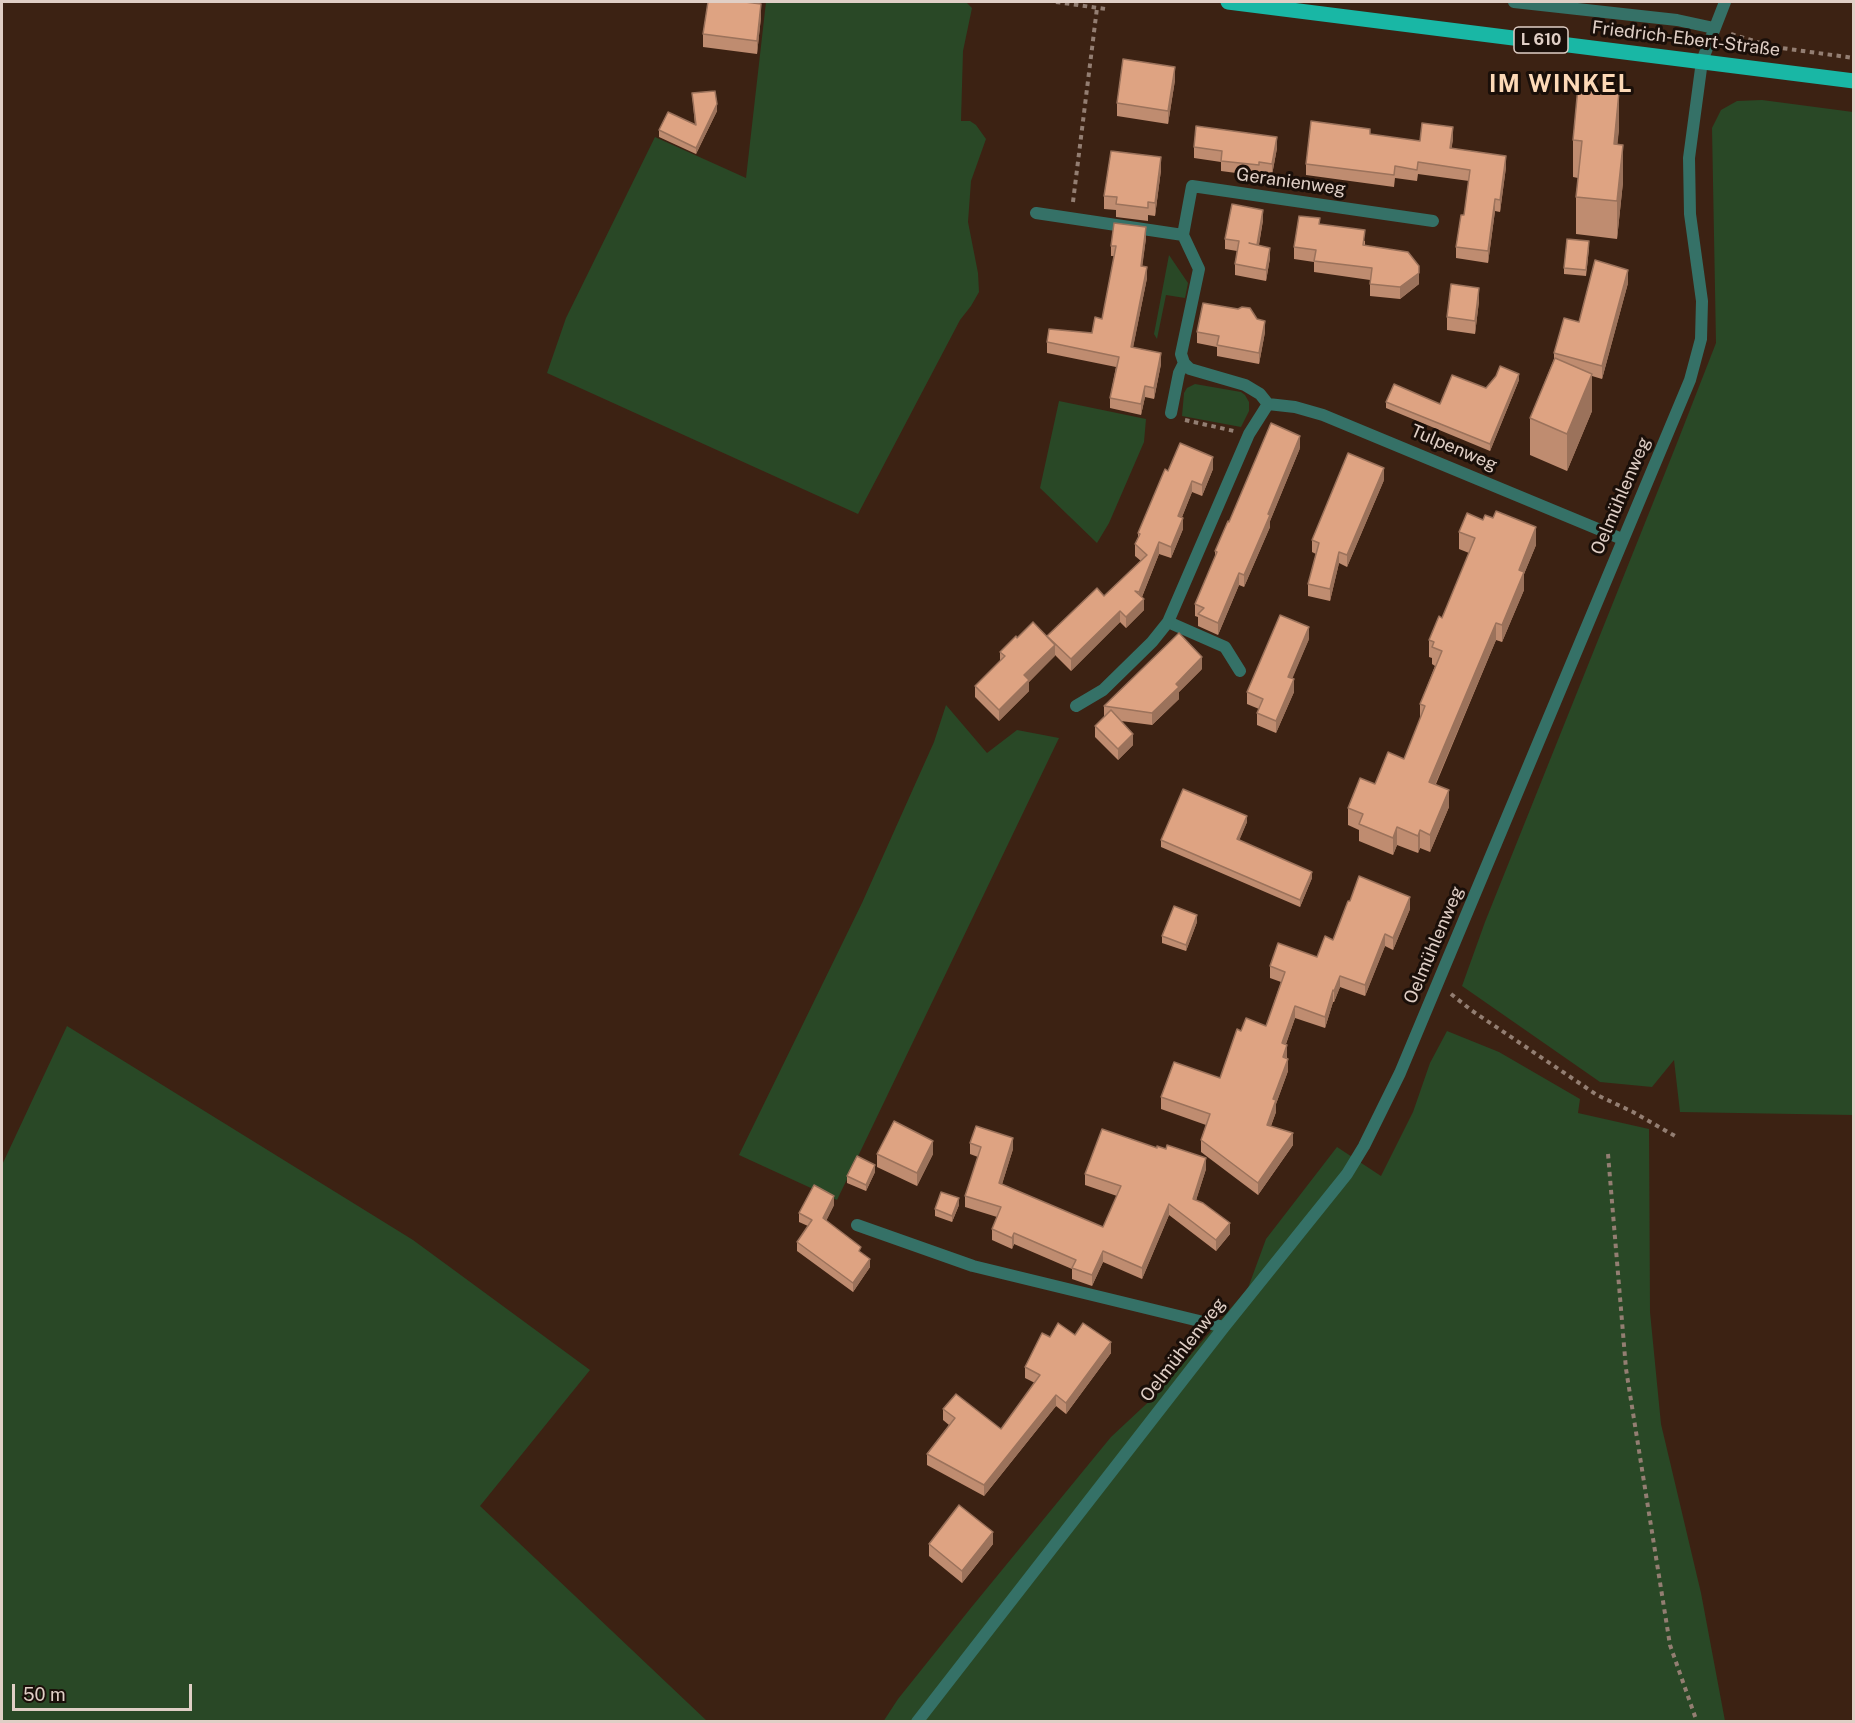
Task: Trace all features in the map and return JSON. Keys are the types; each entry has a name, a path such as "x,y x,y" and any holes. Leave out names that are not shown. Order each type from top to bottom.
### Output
{"main road":[{"name":"Friedrich-Ebert-Straße","path":"1228,2 1854,81"}],"street":[{"name":"Friedrich-Ebert-Straße","path":"1514,2 1677,20 1714,28"},
{"name":"Oelmühlenweg","path":"917,1722 1224,1327 1352,1167 1400,1074 1690,380 1701,339 1702,301 1689,214 1689,158 1702,61 1725,2"},
{"name":"Geranienweg","path":"1183,235 1192,186 1433,221"},
{"path":"1036,213 1183,235 1199,269 1171,413"},
{"path":"1076,706 1103,690 1152,642 1168,622 1249,434 1268,404 1260,394 1245,385 1190,369 1182,359"},
{"name":"Tulpenweg","path":"1268,404 1295,407 1323,415 1622,539"},
{"path":"1168,622 1225,646 1240,671"},
{"path":"857,1225 973,1266 1224,1327"}],"path":[{"path":"1056,2 1106,9"},
{"path":"1071,218 1097,8"},
{"path":"1714,28 1774,47 1854,58"},
{"path":"1171,413 1176,418 1249,434"},
{"path":"1438,984 1471,1010 1597,1095 1675,1136"},
{"path":"1608,1154 1630,1392 1670,1645 1697,1722"}],"green space":[{"path":"766,2 966,2 972,8 963,51 961,121 970,121 976,125 986,139 971,181 968,222 978,273 979,292 960,320 858,514 547,373 566,318 655,137 746,178"},
{"path":"1762,100 1853,112 1853,1115 1680,1112 1674,1060 1652,1087 1600,1082 1462,986 1485,922 1716,343 1712,128 1721,110 1737,101"},
{"path":"1169,255 1188,283 1185,298 1166,295 1157,339 1154,334"},
{"path":"1195,384 1241,392 1245,395 1249,402 1249,411 1241,427 1182,416 1184,393 1187,388"},
{"path":"1059,401 1146,419 1144,442 1109,523 1097,543 1040,488"},
{"path":"946,705 987,753 1017,730 1059,738 837,1200 739,1155 862,903 934,742"},
{"path":"67,1026 413,1240 590,1370 480,1506 707,1721 2,1721 2,1165"},
{"path":"1447,1031 1499,1052 1580,1099 1578,1113 1649,1129 1650,1312 1661,1424 1701,1593 1725,1721 883,1722 898,1699 970,1609 1111,1437 1157,1394 1248,1288 1266,1239 1337,1147 1381,1176 1413,1112 1430,1063"}],"building":[{"path":"708,2 761,4 757,41 703,34"},
{"path":"1123,59 1175,67 1168,111 1117,103"},
{"path":"1578,87 1619,92 1614,144 1623,145 1617,201 1576,197 1582,141 1573,140"},
{"path":"715,91 717,104 696,148 659,130 668,112 696,125 692,93"},
{"path":"1311,121 1370,129 1370,134 1420,141 1422,123 1453,127 1450,148 1506,156 1500,200 1495,199 1488,251 1456,247 1461,215 1464,215 1470,170 1418,162 1417,170 1395,166 1394,175 1306,164"},
{"path":"1196,126 1277,137 1272,164 1221,161 1222,151 1194,147"},
{"path":"1111,151 1161,157 1155,203 1148,202 1148,208 1116,204 1117,197 1104,196"},
{"path":"1232,204 1263,210 1257,245 1270,248 1266,270 1235,264 1239,241 1225,239"},
{"path":"1299,216 1320,218 1319,224 1365,230 1363,245 1408,252 1419,266 1419,273 1400,287 1370,284 1372,268 1314,261 1316,250 1294,247"},
{"path":"1114,223 1146,227 1141,266 1147,267 1131,347 1161,353 1154,388 1145,386 1141,404 1110,398 1119,357 1047,342 1049,329 1092,333 1095,317 1102,319 1116,246 1111,246"},
{"path":"1567,239 1589,241 1586,270 1564,268"},
{"path":"1595,260 1628,270 1602,366 1554,353 1564,318 1579,322"},
{"path":"1451,284 1479,288 1475,321 1447,317"},
{"path":"1203,303 1238,309 1250,308 1257,319 1265,321 1259,353 1217,345 1219,336 1197,332"},
{"path":"1555,358 1592,374 1567,434 1530,418"},
{"path":"1500,366 1519,374 1490,444 1386,402 1394,384 1440,404 1452,375 1486,388 1496,376"},
{"path":"1271,423 1300,436 1244,575 1239,573 1218,623 1198,614 1204,608 1195,604 1217,552 1215,551"},
{"path":"1180,443 1213,457 1202,485 1192,481 1178,516 1183,518 1171,547 1159,542 1139,592 1135,591 1144,599 1126,617 1120,611 1071,659 1047,636 1097,588 1104,596 1147,555 1135,544 1140,534 1138,533 1165,469 1168,471"},
{"path":"1348,453 1384,468 1347,555 1339,552 1330,589 1308,584 1319,543 1312,540"},
{"path":"1496,511 1536,527 1519,570 1524,572 1502,625 1496,623 1429,782 1449,790 1430,835 1420,830 1418,836 1397,827 1393,838 1359,824 1363,814 1348,808 1360,778 1375,784 1388,752 1404,759 1425,706 1420,704 1442,651 1432,647 1434,642 1429,640 1439,616 1442,618 1475,538 1459,532 1467,513 1483,520 1485,515 1493,518"},
{"path":"1280,615 1309,627 1288,677 1294,679 1276,721 1257,713 1263,699 1247,692"},
{"path":"1033,622 1055,645 1024,675 1029,680 999,710 975,686 1005,656 1000,652"},
{"path":"1179,633 1202,657 1176,684 1179,687 1152,713 1104,706"},
{"path":"1111,710 1133,734 1118,749 1095,726"},
{"path":"1183,789 1247,816 1237,839 1312,872 1300,900 1161,840"},
{"path":"1359,876 1410,897 1393,938 1385,934 1365,985 1340,976 1325,1017 1295,1006 1282,1043 1287,1045 1283,1057 1288,1059 1273,1099 1276,1100 1267,1125 1293,1133 1258,1183 1201,1140 1210,1114 1161,1097 1174,1062 1220,1078 1237,1029 1241,1031 1246,1018 1266,1026 1285,972 1270,966 1278,943 1317,957 1325,936 1333,940"},
{"path":"1174,906 1197,915 1186,945 1162,936"},
{"path":"894,1121 933,1141 917,1173 877,1154"},
{"path":"976,1126 1013,1138 999,1183 1103,1227 1121,1186 1085,1174 1102,1129 1157,1148 1157,1146 1166,1149 1167,1145 1206,1158 1193,1199 1203,1203 1230,1223 1216,1240 1169,1204 1142,1268 1103,1251 1092,1275 1072,1268 1076,1260 1014,1233 1012,1238 992,1229 1001,1207 965,1196 981,1147 970,1143"},
{"path":"857,1156 875,1165 866,1185 847,1176"},
{"path":"814,1185 834,1196 823,1218 861,1247 859,1251 870,1259 853,1283 797,1242 812,1220 799,1213"},
{"path":"941,1192 959,1198 952,1216 935,1209"},
{"path":"1058,1323 1075,1335 1083,1323 1111,1342 1066,1403 1056,1395 984,1485 927,1454 955,1418 943,1409 956,1394 1001,1429 1040,1375 1025,1367 1042,1333 1050,1337"},
{"path":"959,1505 993,1532 962,1571 929,1544"}],"district":[{"name":"IM WINKEL","path":"1561,85"}]}
